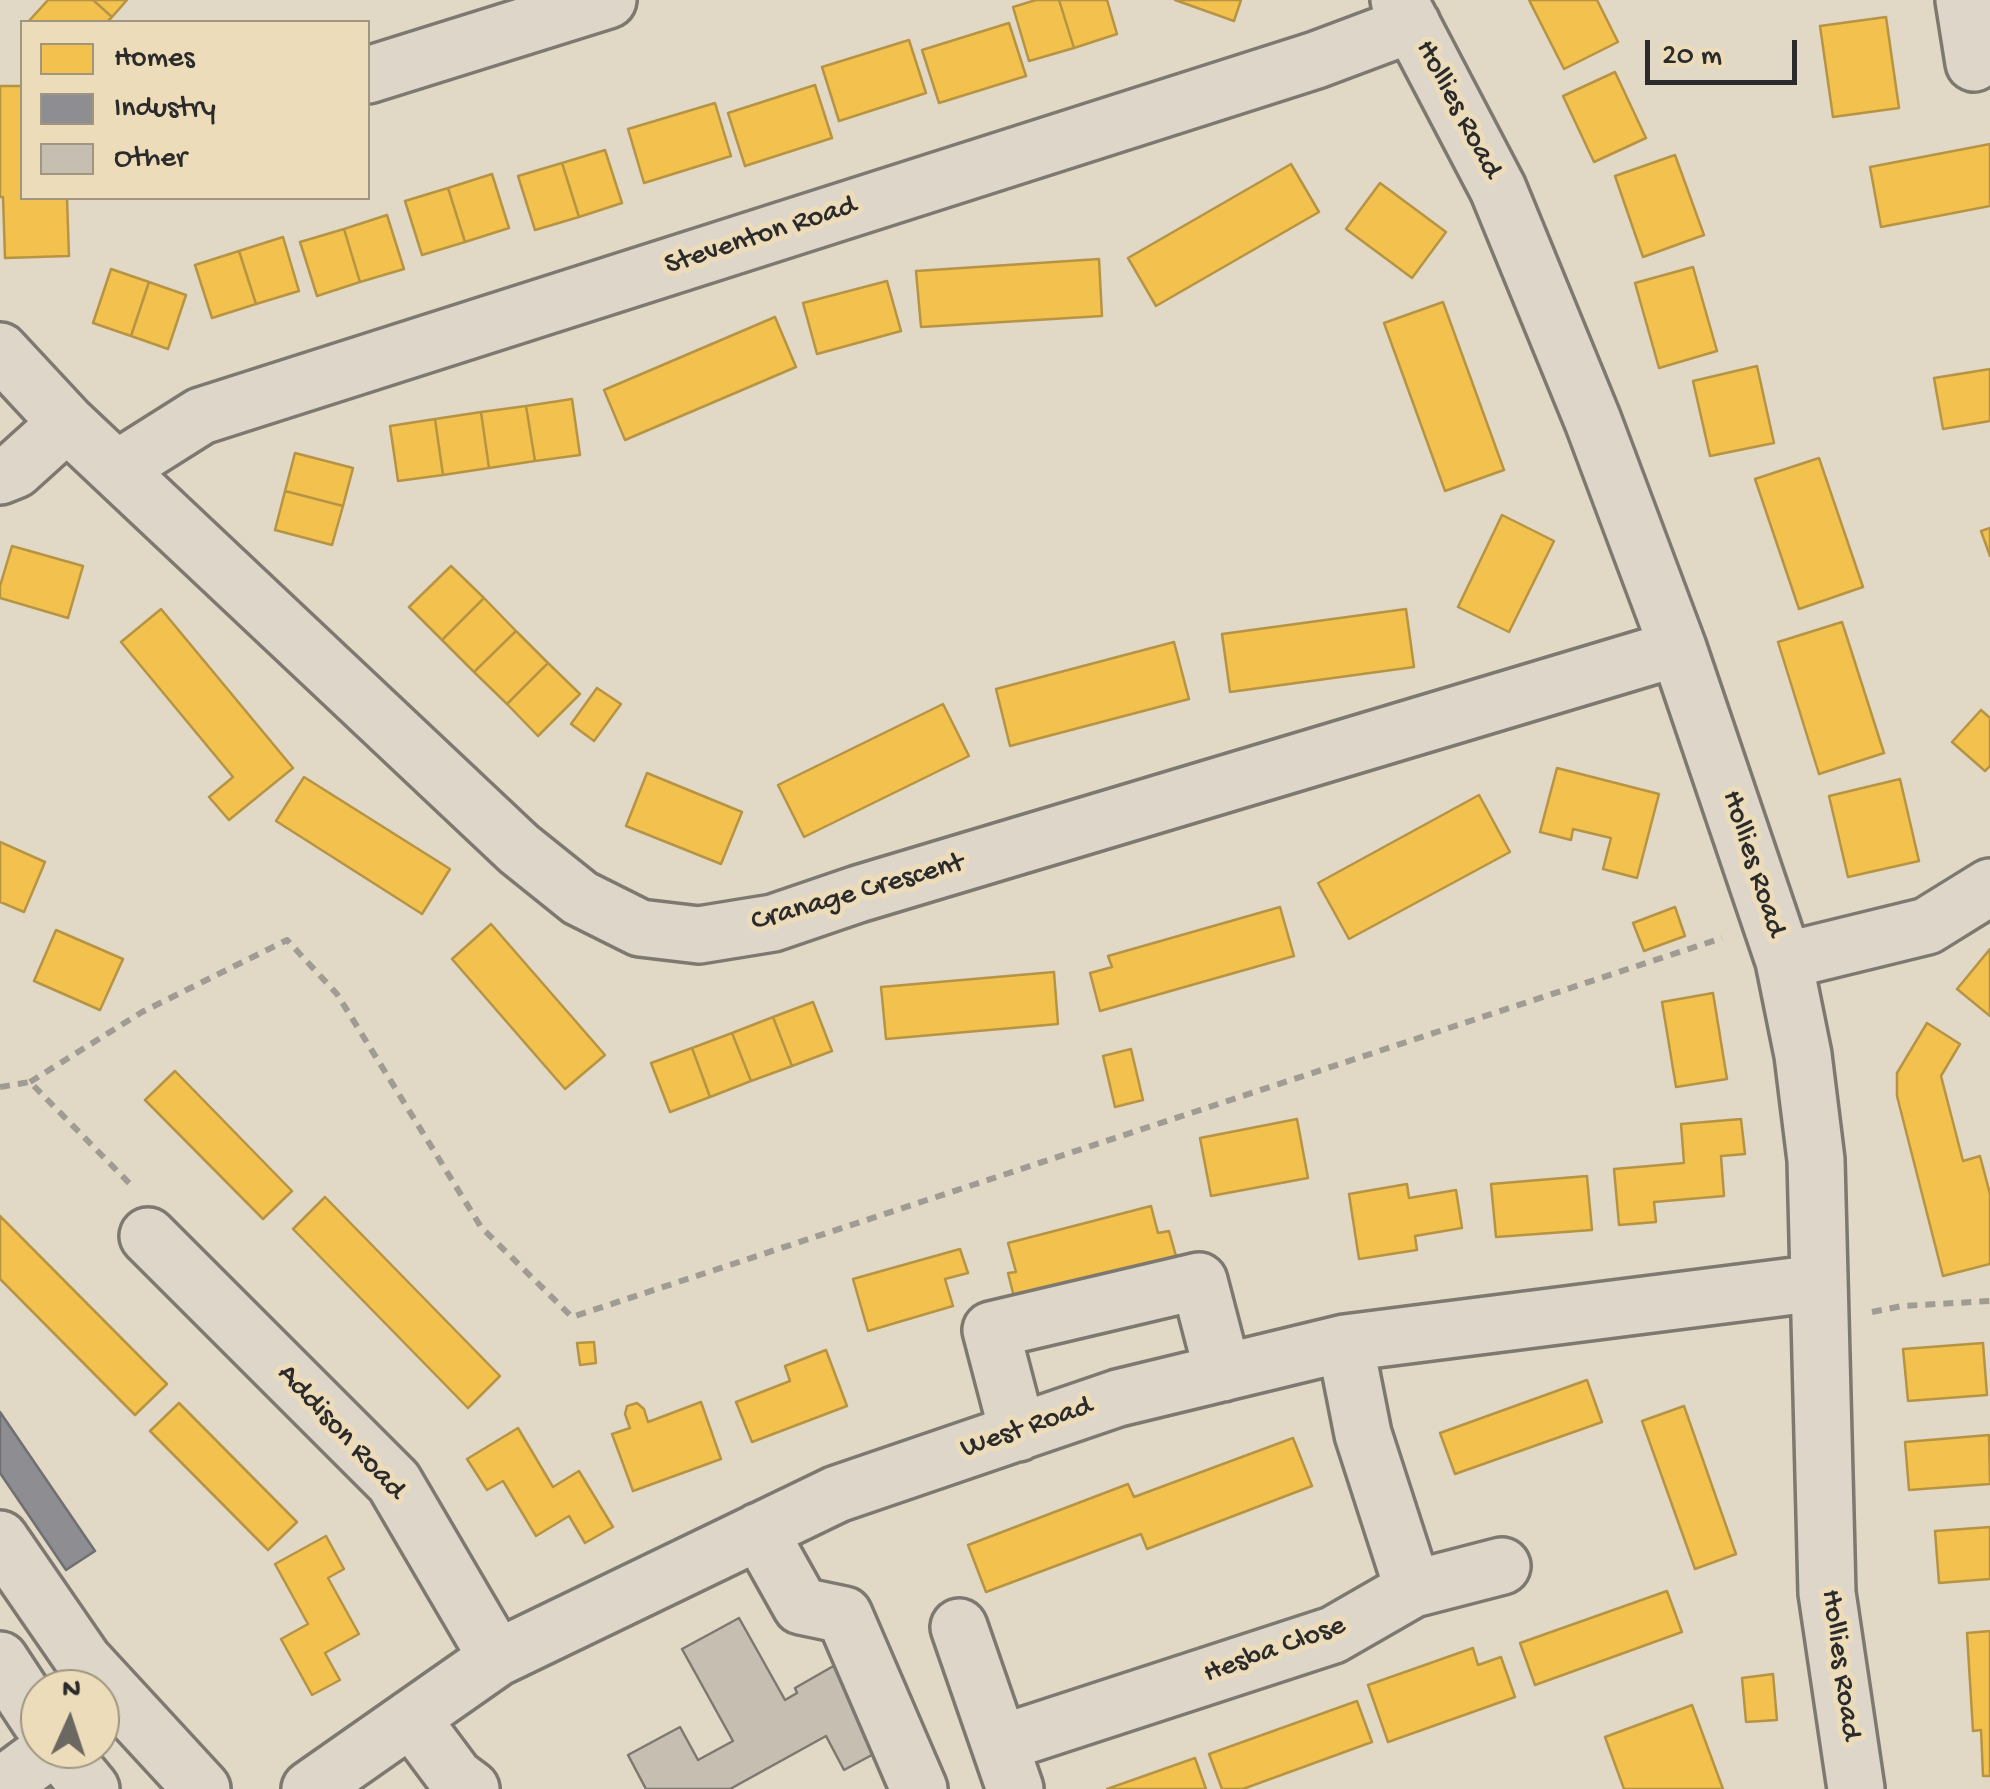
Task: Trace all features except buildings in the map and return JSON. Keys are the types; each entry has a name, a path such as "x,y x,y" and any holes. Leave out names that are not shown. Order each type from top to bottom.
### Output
{"street":[{"path":"370,74 608,0"},
{"path":"1964,0 1974,63"},
{"name":"Steventon Road","path":"122,472 136,457 201,416 1316,60 1405,12"},
{"name":"Hollies Road","path":"1405,12 1498,189 1593,421 1678,648 1777,942 1803,1055 1816,1160 1828,1593 1856,1789"},
{"name":"Cranage Crescent","path":"0,351 67,423 518,849 580,898 640,928 699,935 773,923 858,894 1678,648"},
{"path":"0,476 15,470 67,423"},
{"path":"1777,942 1928,926 1990,887"},
{"name":"Addison Road","path":"148,1236 394,1482 498,1658"},
{"path":"1018,1432 991,1330 1199,1281 1223,1373"},
{"name":"West Road","path":"310,1789 498,1658 759,1531 837,1494 1118,1398 1345,1344 1820,1302"},
{"path":"1345,1344 1362,1434 1413,1589"},
{"path":"759,1531 801,1606 844,1614 919,1789"},
{"path":"0,1539 84,1660 202,1789"},
{"name":"Hesba Close","path":"1008,1766 1334,1635 1413,1589 1502,1566"},
{"path":"959,1626 1008,1766"},
{"path":"0,1660 20,1690"},
{"path":"411,1718 455,1777 471,1789"},
{"path":"0,1788 27,1769"},
{"path":"73,1769 91,1789"}],"path":[{"path":"0,1086 30,1082 142,1012 287,940 336,994 481,1227 572,1318 1777,942"},
{"path":"30,1082 144,1199 148,1236"},
{"path":"1820,1302 1902,1306 1990,1301"}]}
